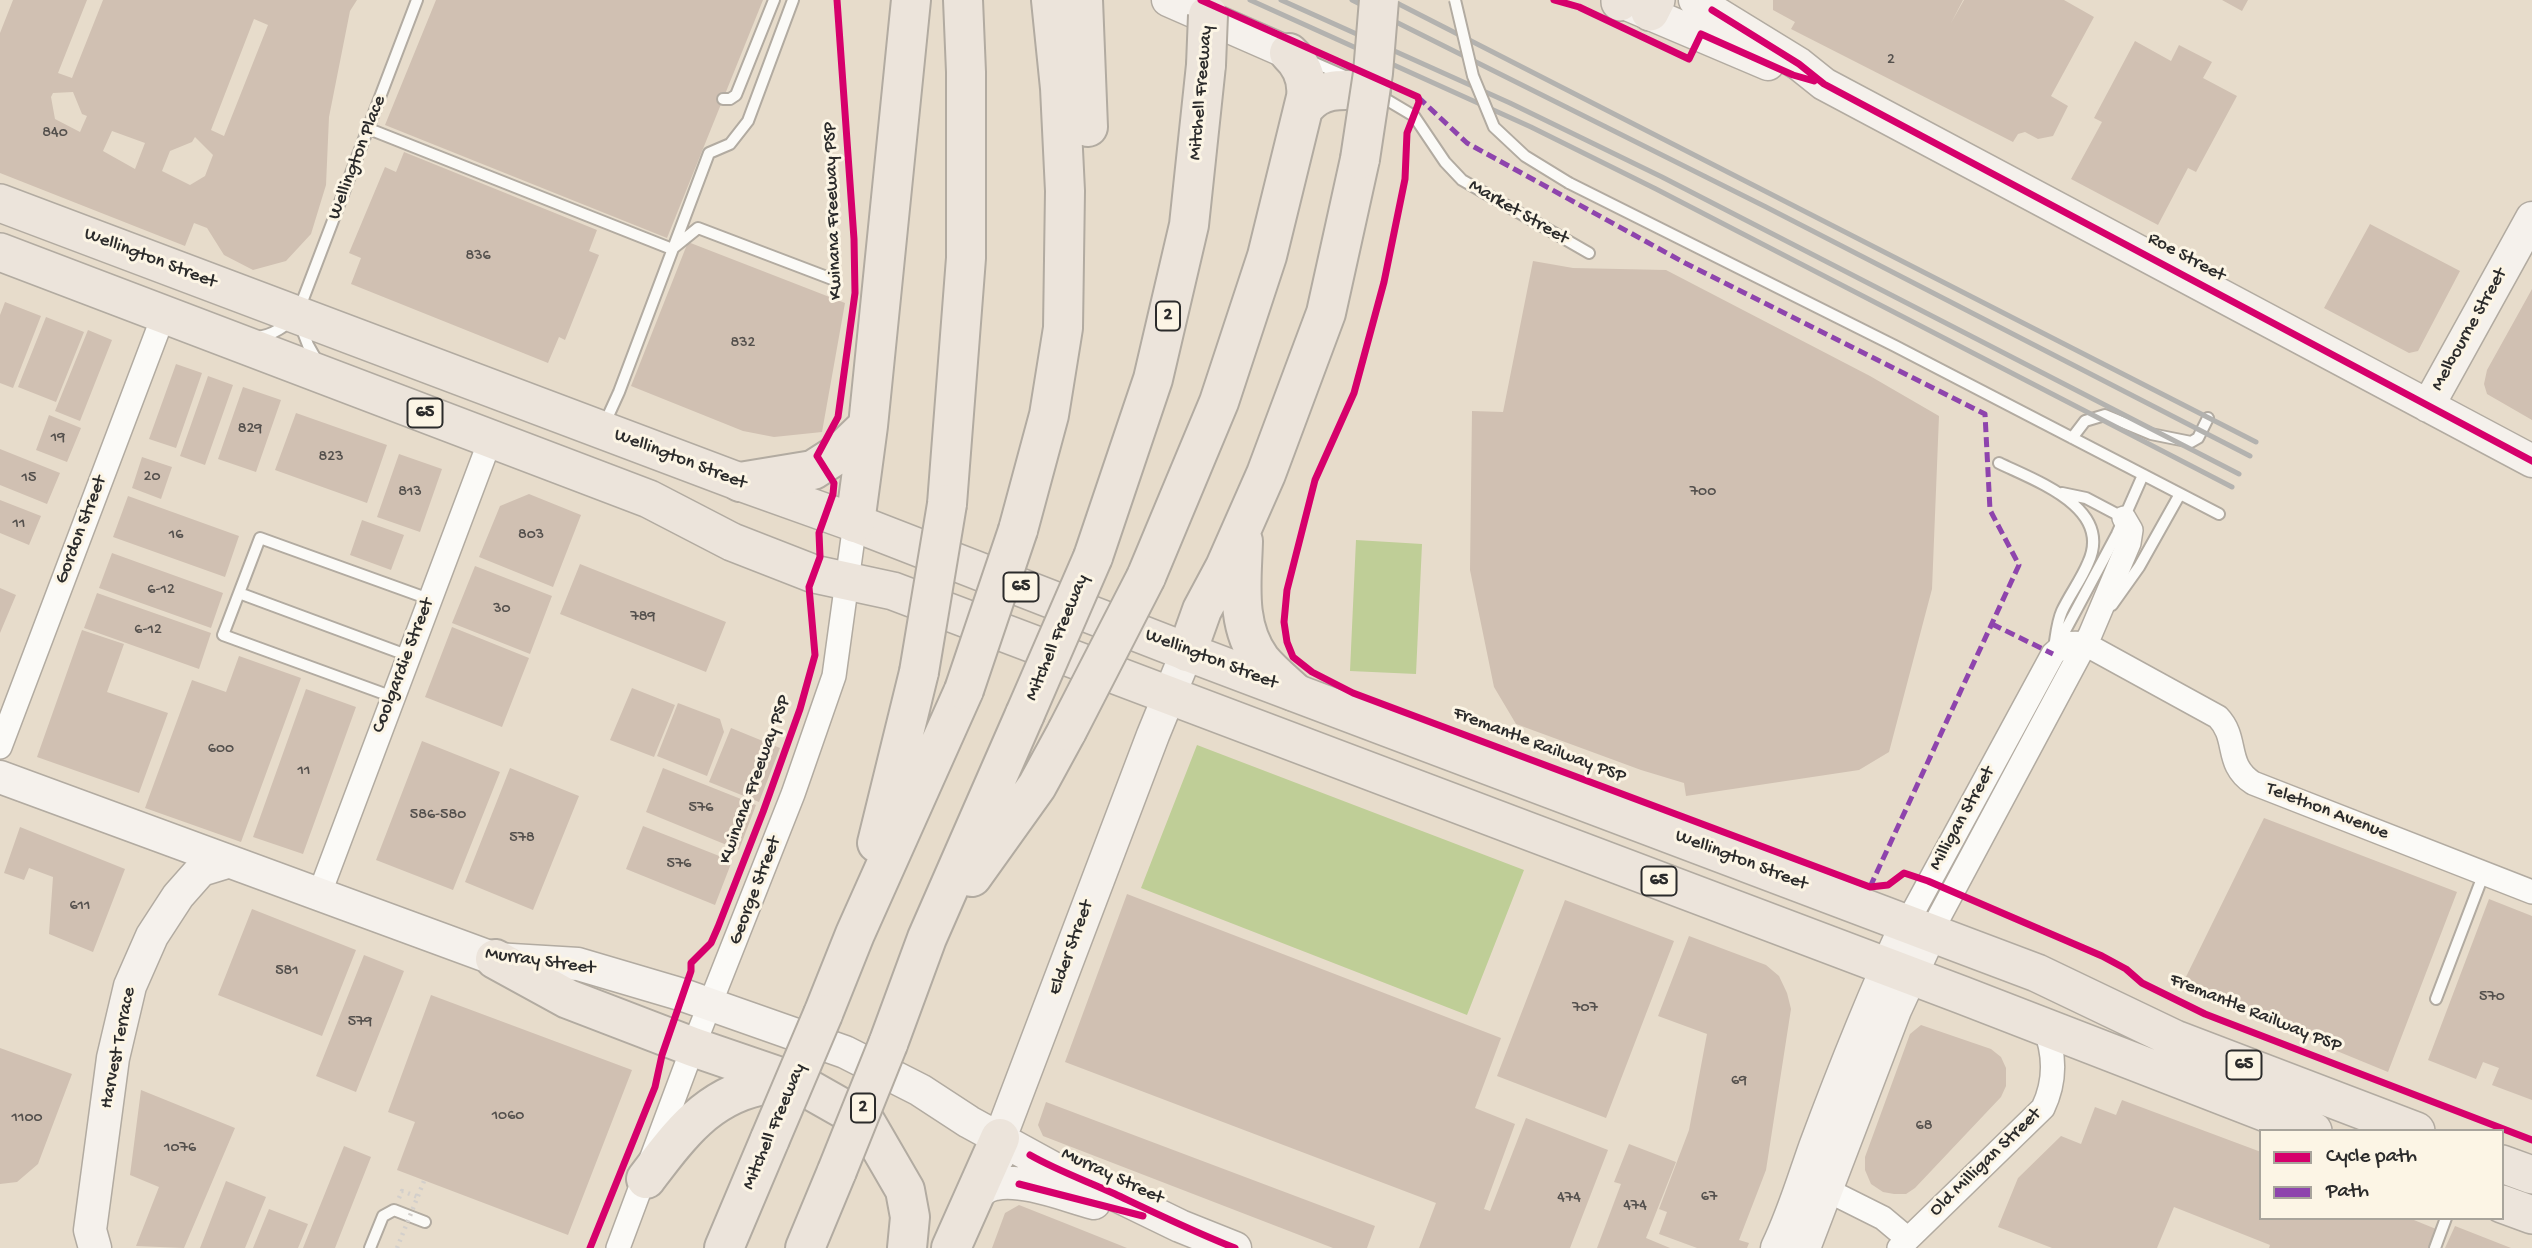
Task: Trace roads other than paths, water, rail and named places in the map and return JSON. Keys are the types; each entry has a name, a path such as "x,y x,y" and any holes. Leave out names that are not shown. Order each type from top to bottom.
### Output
{"highway":[{"path":"855,523 868,426 911,0"},
{"path":"855,934 919,672 947,504 966,258 966,72 963,0"},
{"path":"1187,652 1202,610 1225,567 1266,474 1326,313 1360,159 1373,73 1379,0"},
{"name":"Mitchell Freeway","path":"724,1248 855,934 964,690 1018,530 1049,415 1063,328 1079,262 1088,147 1073,4"},
{"name":"Mitchell Freeway","path":"805,1248 928,938 1093,557 1153,379 1186,237 1206,65 1209,5"},
{"path":"1289,52 1299,63 1305,76 1305,107"},
{"path":"1305,107 1316,96 1329,91 1371,91"},
{"name":"2","path":"928,938 1037,786 1146,577 1219,402 1266,256 1305,107"},
{"path":"740,482 813,470 841,452 868,426"},
{"path":"1243,525 1244,624 1261,660 1293,691"},
{"path":"495,959 568,999 693,1047 798,1083 865,1121 905,1190 910,1217 907,1248"},
{"path":"646,1179 686,1127 708,1108 730,1096 760,1086 798,1083"},
{"path":"951,1248 982,1194 1000,1138"}],"main road":[{"name":"Market Street","path":"1168,0 1289,52"},
{"name":"Roe Street","path":"1695,0 1799,64 1824,84 2532,461"},
{"name":"Roe Street","path":"1632,3 1793,75 1824,84"},
{"name":"Wellington Street","path":"0,203 855,523 1187,652 2037,973 2175,1039 2411,1129"},
{"name":"Melbourne Street","path":"2428,406 2532,218"},
{"name":"65","path":"0,252 649,499 732,542 814,574 893,591 2044,1026 2308,1129"},
{"path":"602,430 617,460 649,499"},
{"name":"Elder Street","path":"1000,1138 1187,652"},
{"name":"Murray Street","path":"0,777 495,959 578,964 710,1005 845,1052 920,1090 1053,1168 1235,1248"},
{"name":"Harvest Terrace","path":"90,1242 113,1058 130,986 152,936 178,896 201,870 227,862"},
{"name":"Milligan Street","path":"1777,1248 1791,1219 1815,1147 1919,928"},
{"name":"Milligan Street","path":"1804,1248 1827,1190 1898,971"},
{"path":"2504,1165 2532,1175"},
{"name":"Murray Street","path":"982,1194 1028,1186 1180,1226"},
{"path":"970,1248 982,1194"},
{"path":"2504,1205 2532,1215"}],"street":[{"name":"Gordon Street","path":"0,747 163,314"},
{"name":"Coolgardie Street","path":"319,895 491,438"},
{"name":"Milligan Street","path":"1919,928 2088,640 2129,543 2131,530 2124,518"},
{"name":"George Street","path":"618,1248 646,1179 693,1047 793,794 834,676 855,523"},
{"path":"2053,654 2070,642 2088,640"},
{"name":"Telethon Avenue","path":"2088,640 2218,717 2229,733 2235,764 2242,775 2253,783 2532,892"},
{"name":"Milligan Street","path":"1919,928 2053,654"},
{"name":"Old Milligan Street","path":"1903,1243 2043,1108 2052,1077 2053,1057 2052,1045 2044,1026"},
{"path":"1827,1190 1883,1218 1903,1243"}],"lane":[{"name":"Wellington Place","path":"297,315 417,0"},
{"path":"723,99 736,95 774,0"},
{"path":"602,430 620,392 709,153 730,144 748,121 793,0"},
{"path":"1455,0 1473,76 1494,127 1525,156 1569,183 1895,346 2219,514"},
{"name":"Market Street","path":"1289,52 1340,74 1413,116 1445,162 1462,180 1589,253"},
{"path":"369,130 672,249"},
{"path":"672,249 698,228 832,279"},
{"path":"230,339 268,336 286,326 297,315 317,361 337,379"},
{"path":"2072,438 2085,421 2105,415 2151,434 2191,442 2198,439 2208,418"},
{"path":"1999,463 2060,493 2086,498 2124,518"},
{"name":"Milligan Street","path":"2053,654 2124,518 2143,475"},
{"path":"2053,654 2061,614 2089,561 2094,543 2091,525 2060,493"},
{"path":"2088,640 2139,567 2180,494"},
{"path":"393,697 223,635 260,538 429,599"},
{"path":"239,593 409,656"},
{"path":"2436,999 2484,873"},
{"path":"370,1248 383,1216 394,1210 425,1222"},
{"path":"2435,1248 2445,1220"}],"railway":[{"path":"1250,0 1531,127 2232,487"},
{"path":"1281,0 1510,103 1662,177 2239,474"},
{"path":"1352,0 1766,207 2250,456"},
{"path":"1391,0 2256,442"}]}
